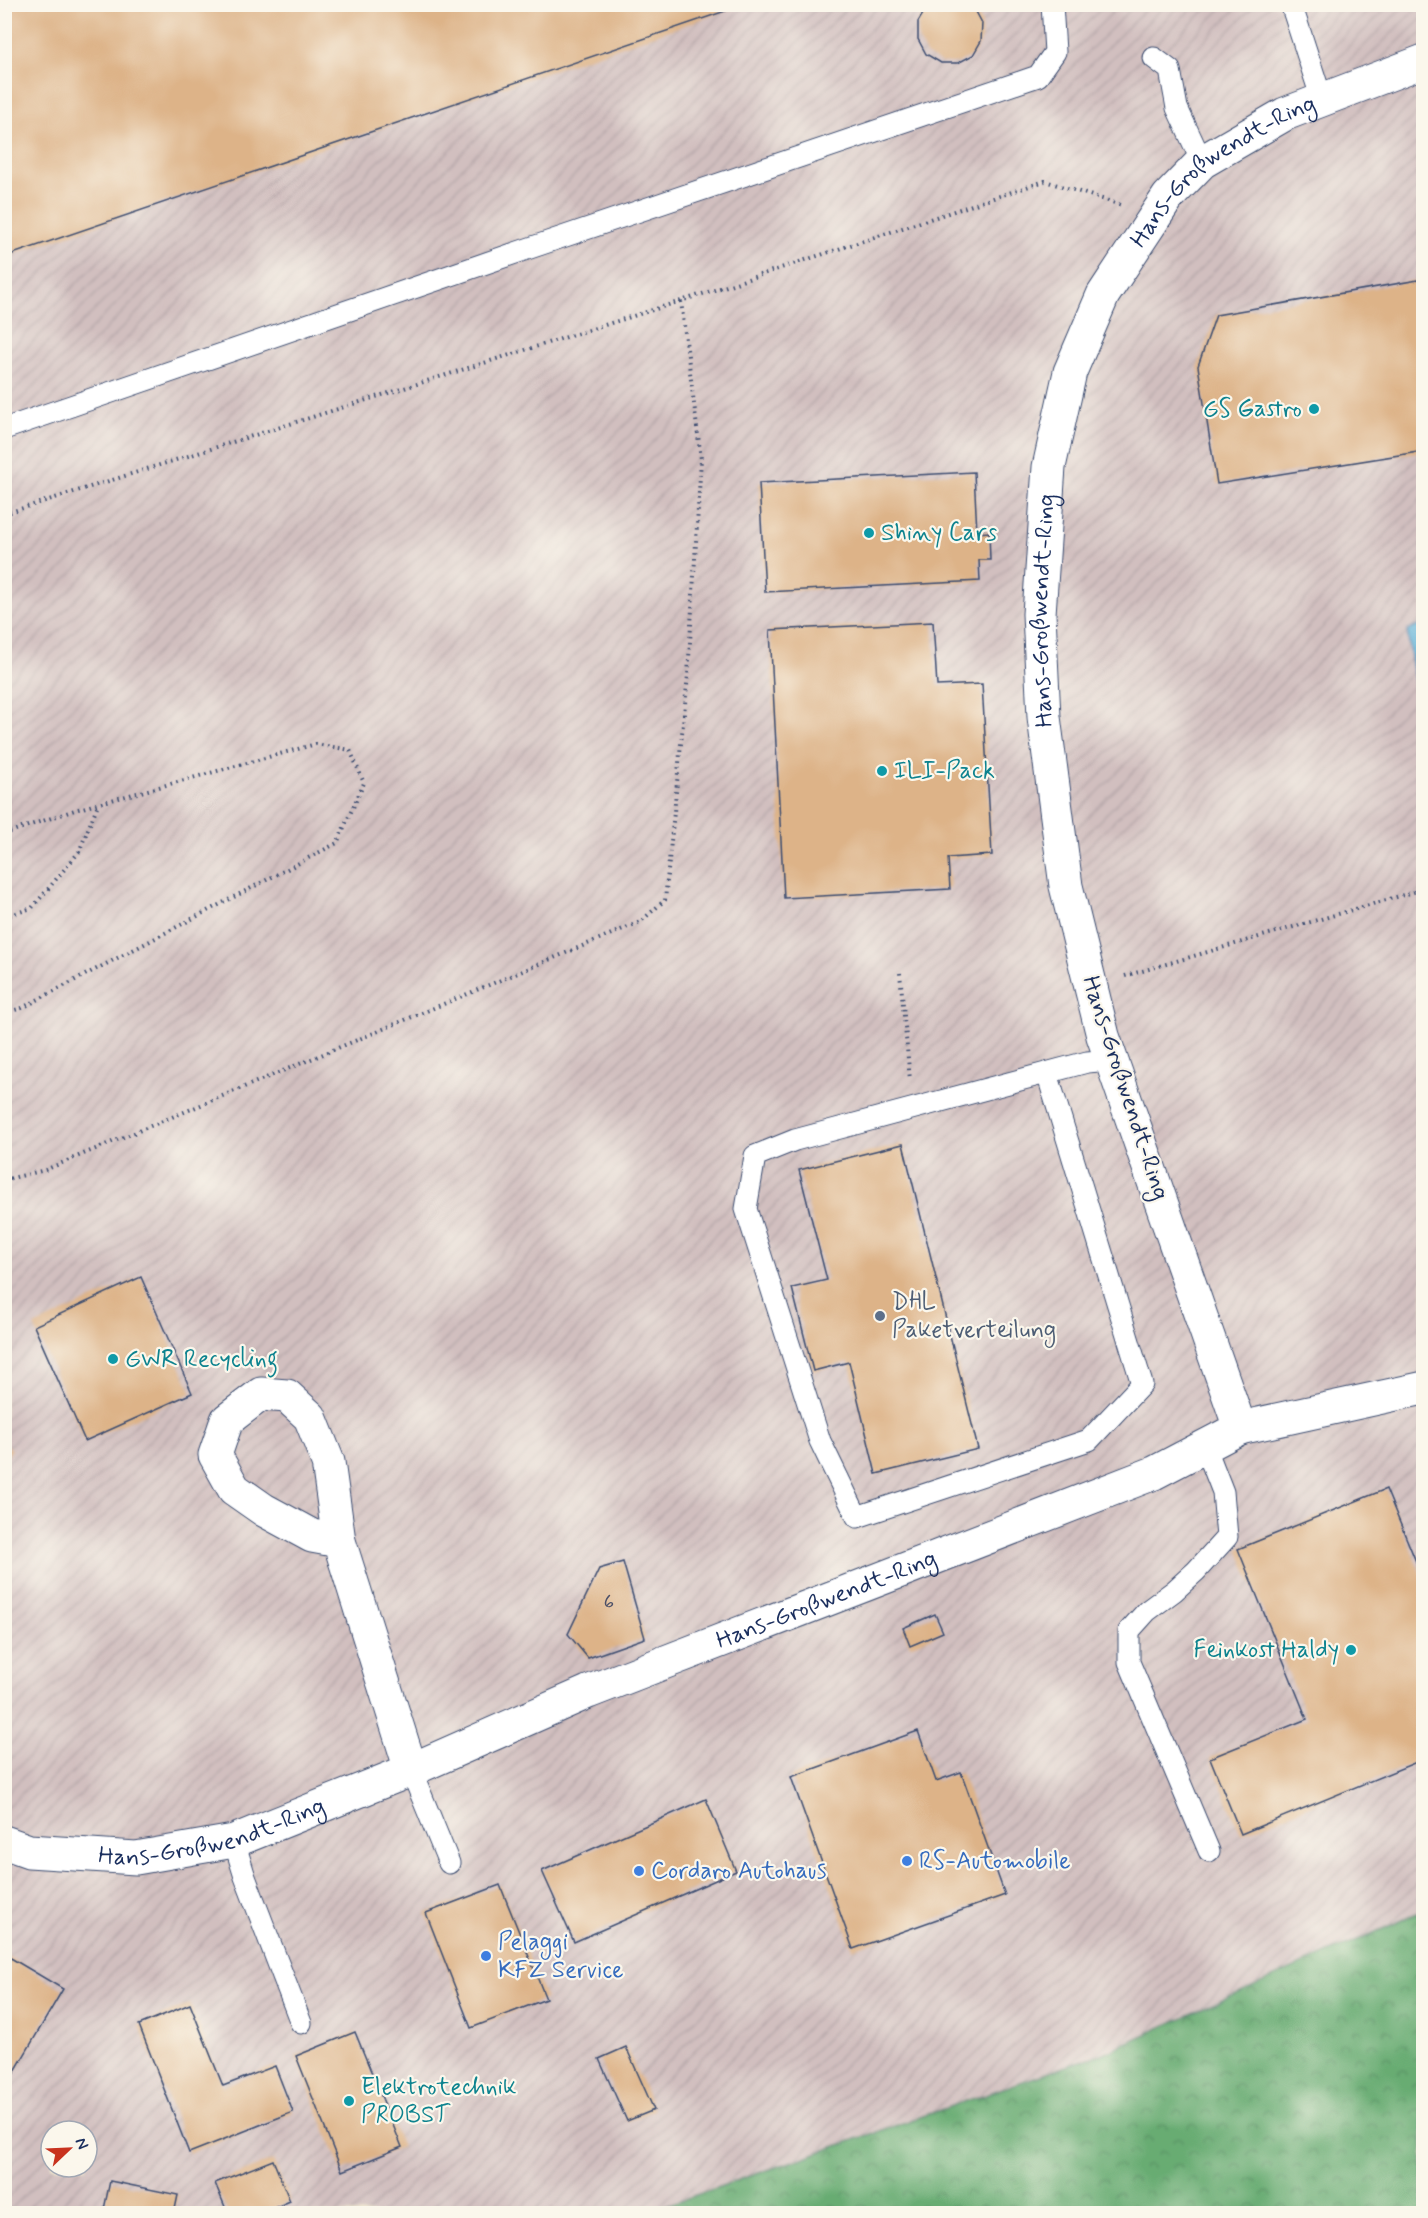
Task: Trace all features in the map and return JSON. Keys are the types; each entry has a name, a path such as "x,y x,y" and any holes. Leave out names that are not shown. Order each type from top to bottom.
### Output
{"street":[{"name":"Hans-Großwendt-Ring","path":"1240,1428 1103,1036 1066,886 1044,717 1039,614 1048,467 1070,372 1098,306 1168,197 1202,162 1285,114 1424,61"},
{"name":"Hans-Großwendt-Ring","path":"4,1842 29,1851 136,1858 234,1841 411,1770 588,1692 1155,1473 1240,1428 1424,1388"},
{"path":"339,1541 312,1536 264,1510 234,1489 215,1455 227,1420 261,1394 287,1396 310,1417 328,1462 339,1541 411,1770"}],"lane":[{"path":"4,429 1038,76 1055,52 1052,4"},
{"path":"1291,4 1322,100"},
{"path":"1154,58 1170,70 1177,108 1202,162"},
{"path":"1047,1073 1142,1384 1089,1440 857,1517 820,1441 746,1209 755,1156 795,1140 1087,1062 1112,1060"},
{"path":"1205,1446 1223,1492 1227,1537 1197,1571 1174,1592 1147,1611 1129,1631 1129,1662 1209,1851"},
{"path":"411,1770 450,1863"},
{"path":"234,1841 245,1878 301,2023"}],"path":[{"path":"4,514 681,301 1045,181 1156,216"},
{"path":"4,1180 45,1170 640,922 665,900 688,675 701,459 681,301"},
{"path":"4,834 98,804 316,744 350,750 364,783 337,843 22,1008 4,1013"},
{"path":"4,916 32,908 79,852 98,804"},
{"path":"1091,986 1424,889"},
{"path":"900,973 909,1077 921,1107"}],"shaded area":[{"path":"5,5 1423,5 1423,1911 1101,2054 644,2213 5,2214"}],"green space":[{"path":"1423,1911 1423,2213 644,2213 1101,2054"}],"water":[{"path":"1423,624 1423,686 1415,683 1407,631"}],"building":[{"path":"4,4 743,4 743,5 4,257"},
{"path":"932,4 967,4 974,8 982,23 981,41 973,55 958,63 941,63 926,54 918,39 918,22 927,7"},
{"name":"GS Gastro","path":"1424,279 1424,451 1217,484 1198,366 1216,315"},
{"name":"Shiny Cars","path":"974,472 977,533 989,532 990,560 979,560 980,581 765,592 759,483"},
{"name":"ILI-Pack","path":"933,622 937,686 982,684 992,855 948,858 950,889 784,898 770,630"},
{"path":"903,1144 978,1449 876,1474 849,1362 813,1371 792,1288 827,1280 799,1170"},
{"name":"GWR Recycling","path":"141,1277 192,1393 85,1441 34,1326"},
{"path":"4,1444 12,1449 4,1461"},
{"name":"Feinkost Haldy","path":"1386,1489 1424,1581 1424,1759 1241,1834 1210,1758 1307,1719 1238,1549"},
{"path":"623,1562 645,1638 588,1658 568,1634 599,1569"},
{"path":"935,1614 943,1632 910,1646 903,1628"},
{"name":"RS-Automobile","path":"918,1731 936,1781 961,1772 1005,1895 853,1949 791,1777"},
{"name":"Cordaro Autohaus","path":"706,1799 736,1871 574,1942 542,1871"},
{"name":"Pelaggi KFZ Service","path":"500,1885 546,1999 471,2028 426,1913"},
{"path":"4,1954 63,1989 4,2090"},
{"path":"190,2004 223,2086 275,2066 293,2112 189,2153 139,2025"},
{"name":"Elektrotechnik PROBST","path":"355,2032 402,2147 342,2171 296,2056"},
{"path":"626,2047 654,2110 627,2121 599,2059"},
{"path":"273,2160 290,2201 260,2214 228,2214 215,2183"},
{"path":"110,2181 178,2195 174,2214 103,2214"}],"place":[{"name":"GS Gastro","path":"1314,409"},
{"name":"Shiny Cars","path":"869,533"},
{"name":"ILI-Pack","path":"882,771"},
{"name":"DHL Paketverteilung","path":"880,1316"},
{"name":"GWR Recycling","path":"113,1359"},
{"name":"Feinkost Haldy","path":"1351,1650"},
{"name":"RS-Automobile","path":"907,1861"},
{"name":"Cordaro Autohaus","path":"639,1871"},
{"name":"Pelaggi KFZ Service","path":"486,1956"},
{"name":"Elektrotechnik PROBST","path":"349,2101"}]}
